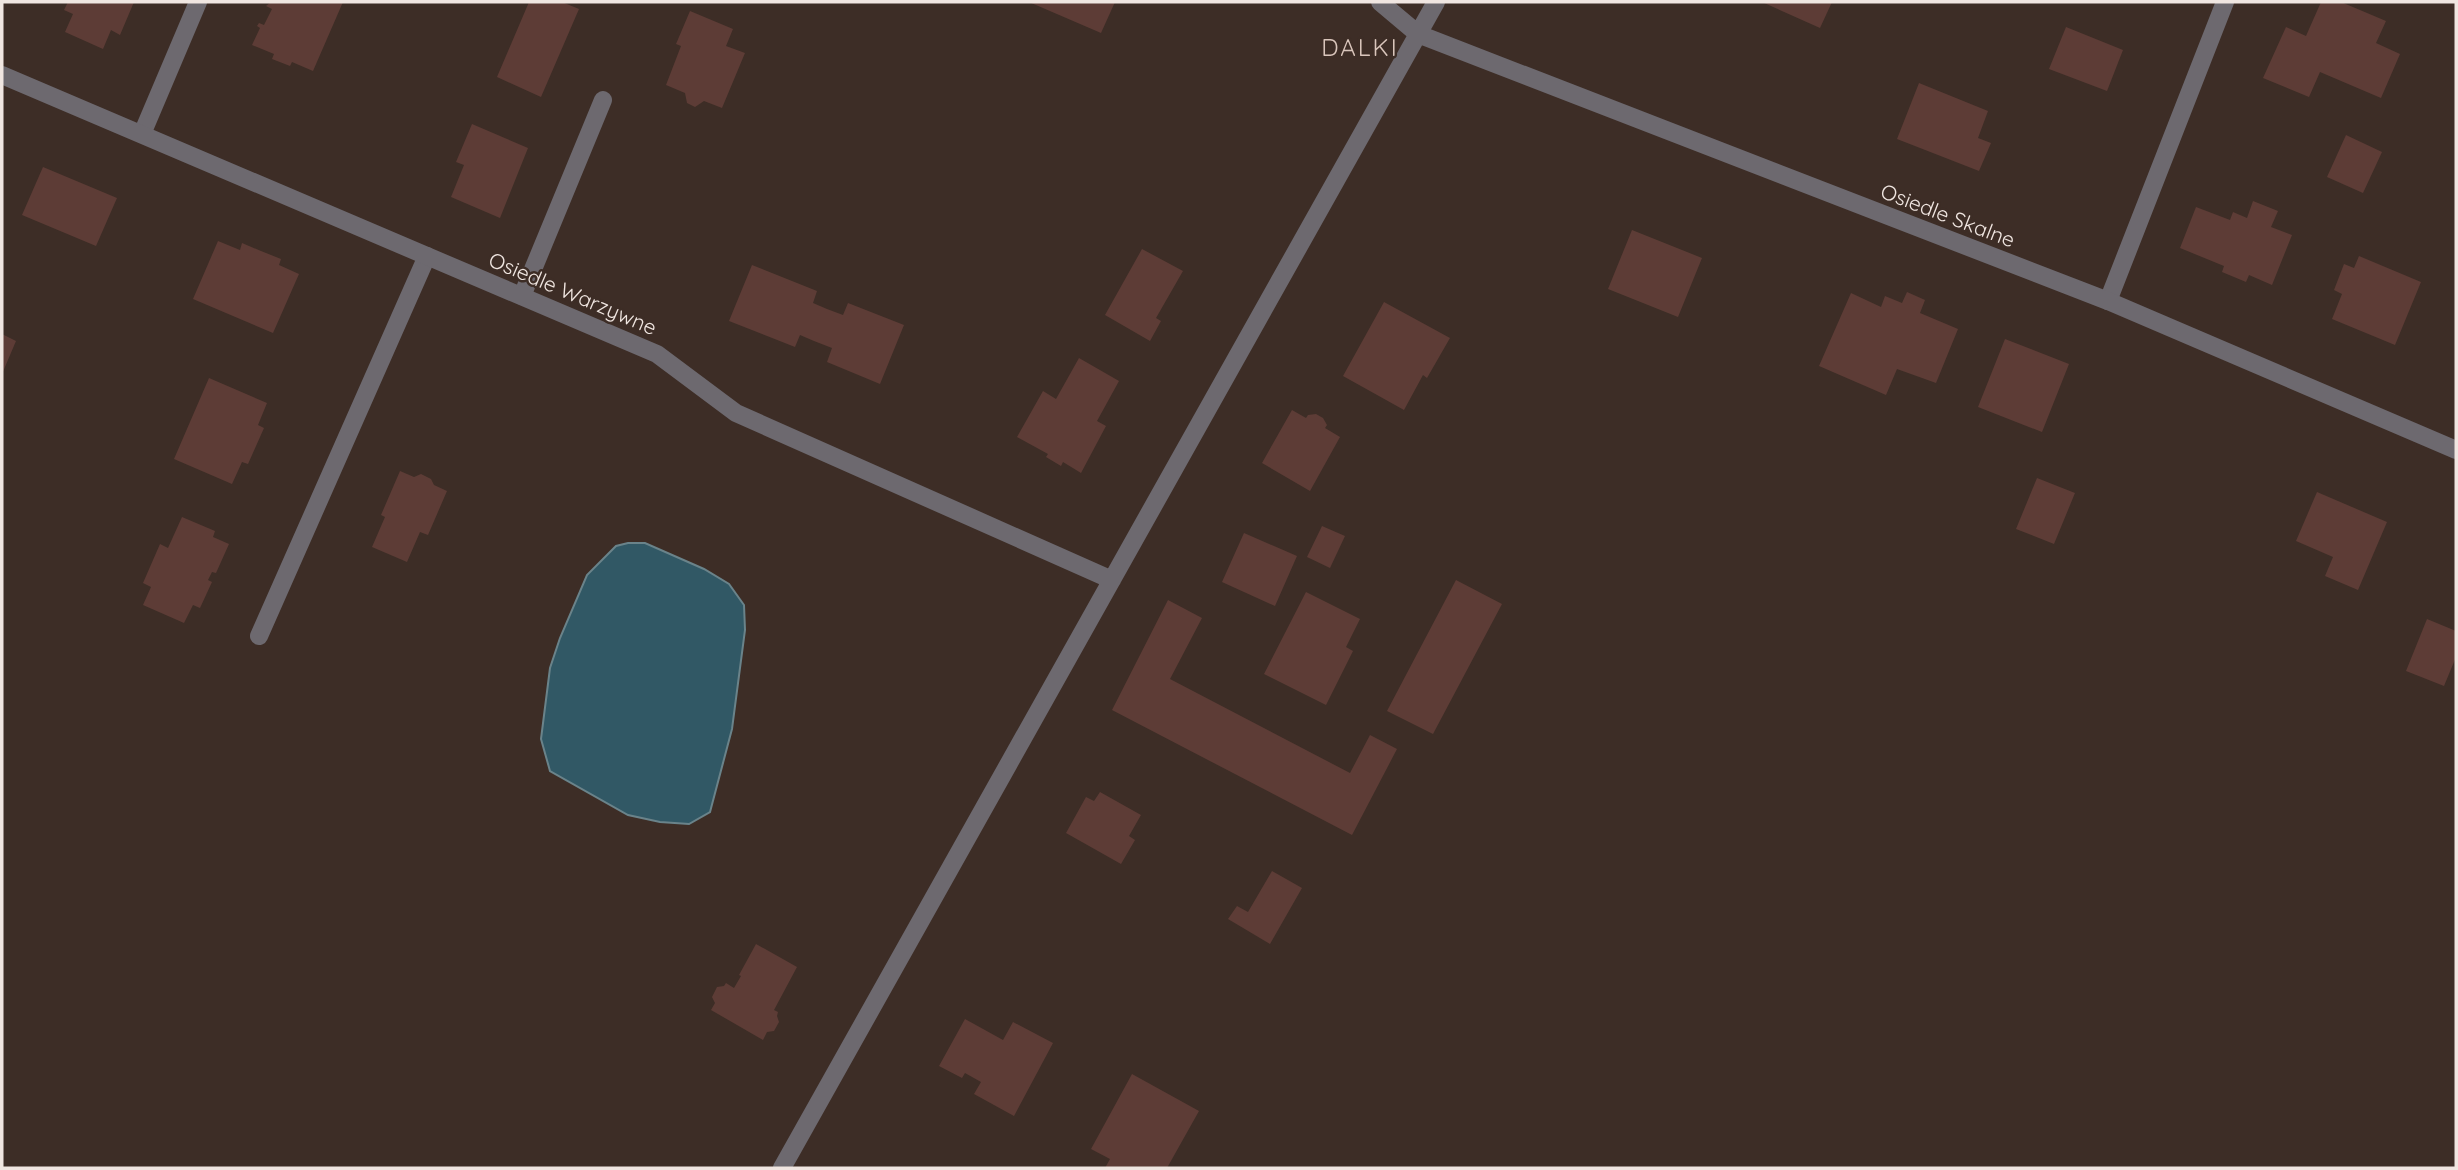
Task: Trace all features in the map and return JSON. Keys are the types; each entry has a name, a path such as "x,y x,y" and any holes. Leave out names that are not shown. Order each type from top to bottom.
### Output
{"street":[{"path":"142,134 198,2"},
{"name":"Osiedle Skalne","path":"1380,2 1418,34 2108,301 2456,450"},
{"path":"782,1168 1436,2"},
{"path":"2108,301 2225,2"},
{"name":"Osiedle Warzywne","path":"2,75 657,354 736,413 1112,580"},
{"path":"522,296 603,100"},
{"path":"258,636 427,256"}],"water":[{"path":"645,543 704,569 729,584 744,605 745,630 732,729 710,812 689,824 660,822 628,815 550,771 541,739 550,668 587,575 616,546"}],"building":[{"path":"68,2 134,2 120,35 111,30 103,49 65,32 73,14 64,10"},
{"path":"271,2 343,2 313,71 292,62 290,66 272,59 274,54 252,45 260,28 257,26 259,23 264,25 272,9 266,6"},
{"path":"529,2 562,2 579,9 541,97 497,77"},
{"path":"1029,2 1115,2 1101,33"},
{"path":"1762,2 1832,2 1820,28"},
{"path":"2321,2 2341,2 2386,21 2376,43 2400,54 2381,98 2320,72 2309,97 2263,78 2286,27 2306,36"},
{"path":"690,11 733,29 726,46 745,53 722,108 704,101 695,107 687,103 685,93 666,85 681,46 676,44"},
{"path":"2066,27 2123,50 2107,91 2049,69"},
{"path":"1919,83 1988,111 1978,138 1991,143 1979,171 1897,139"},
{"path":"472,124 528,148 500,218 451,197 464,165 456,162"},
{"path":"2346,135 2382,152 2363,193 2327,177"},
{"path":"43,167 117,198 96,246 22,215"},
{"path":"2253,201 2278,211 2271,227 2292,235 2272,285 2249,275 2246,282 2222,272 2224,266 2180,248 2196,207 2230,220 2233,212 2247,218"},
{"path":"1632,230 1702,258 1678,317 1608,289"},
{"path":"218,241 240,250 242,243 281,259 279,265 299,274 273,333 193,299"},
{"path":"1142,249 1183,271 1156,318 1161,321 1150,341 1105,315"},
{"path":"2359,256 2421,282 2395,345 2332,319 2342,294 2334,290 2344,264 2354,268"},
{"path":"752,265 817,291 813,303 827,309 843,315 848,303 904,325 880,384 827,362 832,348 800,335 795,347 729,321"},
{"path":"1907,292 1925,300 1920,313 1958,329 1936,383 1897,369 1886,395 1819,366 1851,293 1881,307 1885,296 1902,303"},
{"path":"1384,302 1450,338 1427,378 1423,375 1404,410 1343,376"},
{"path":"2,334 16,341 2,374"},
{"path":"2005,339 2069,364 2042,432 1978,407"},
{"path":"1079,358 1119,381 1097,421 1106,426 1081,473 1063,462 1061,466 1046,457 1048,454 1017,437 1043,391 1056,399"},
{"path":"209,378 267,403 258,425 264,428 248,464 242,462 232,484 174,459"},
{"path":"1292,410 1306,418 1316,414 1323,418 1327,425 1325,428 1340,437 1310,491 1262,463"},
{"path":"400,471 414,477 421,474 447,491 428,535 420,532 407,562 372,547 385,517 381,515"},
{"path":"2037,478 2075,493 2054,544 2016,529"},
{"path":"2317,492 2387,522 2358,590 2325,576 2333,557 2296,541"},
{"path":"182,517 215,531 213,537 229,544 216,573 212,572 208,580 212,582 200,608 193,605 184,623 143,605 151,587 143,583 160,544 168,548"},
{"path":"1322,526 1345,536 1330,568 1307,557"},
{"path":"1244,533 1297,556 1275,606 1222,582"},
{"path":"1456,580 1502,604 1433,734 1387,711"},
{"path":"1306,592 1360,619 1346,647 1353,651 1326,705 1264,674"},
{"path":"1168,600 1202,618 1170,679 1350,773 1370,735 1397,749 1352,835 1112,710"},
{"path":"2427,619 2456,631 2456,657 2444,686 2406,671"},
{"path":"1100,792 1141,815 1129,836 1135,840 1121,864 1066,833 1086,797 1094,801"},
{"path":"1272,871 1302,888 1270,944 1228,919 1237,906 1248,912"},
{"path":"756,944 797,967 774,1010 778,1012 779,1022 774,1031 767,1032 763,1040 711,1010 715,1003 712,997 717,987 726,983 734,988"},
{"path":"965,1019 1003,1040 1013,1022 1053,1043 1014,1116 974,1094 981,1082 965,1073 962,1078 939,1066"},
{"path":"1132,1074 1199,1111 1167,1168 1105,1168 1110,1159 1091,1149"}],"district":[{"name":"DALKI","path":"1360,47"}]}
